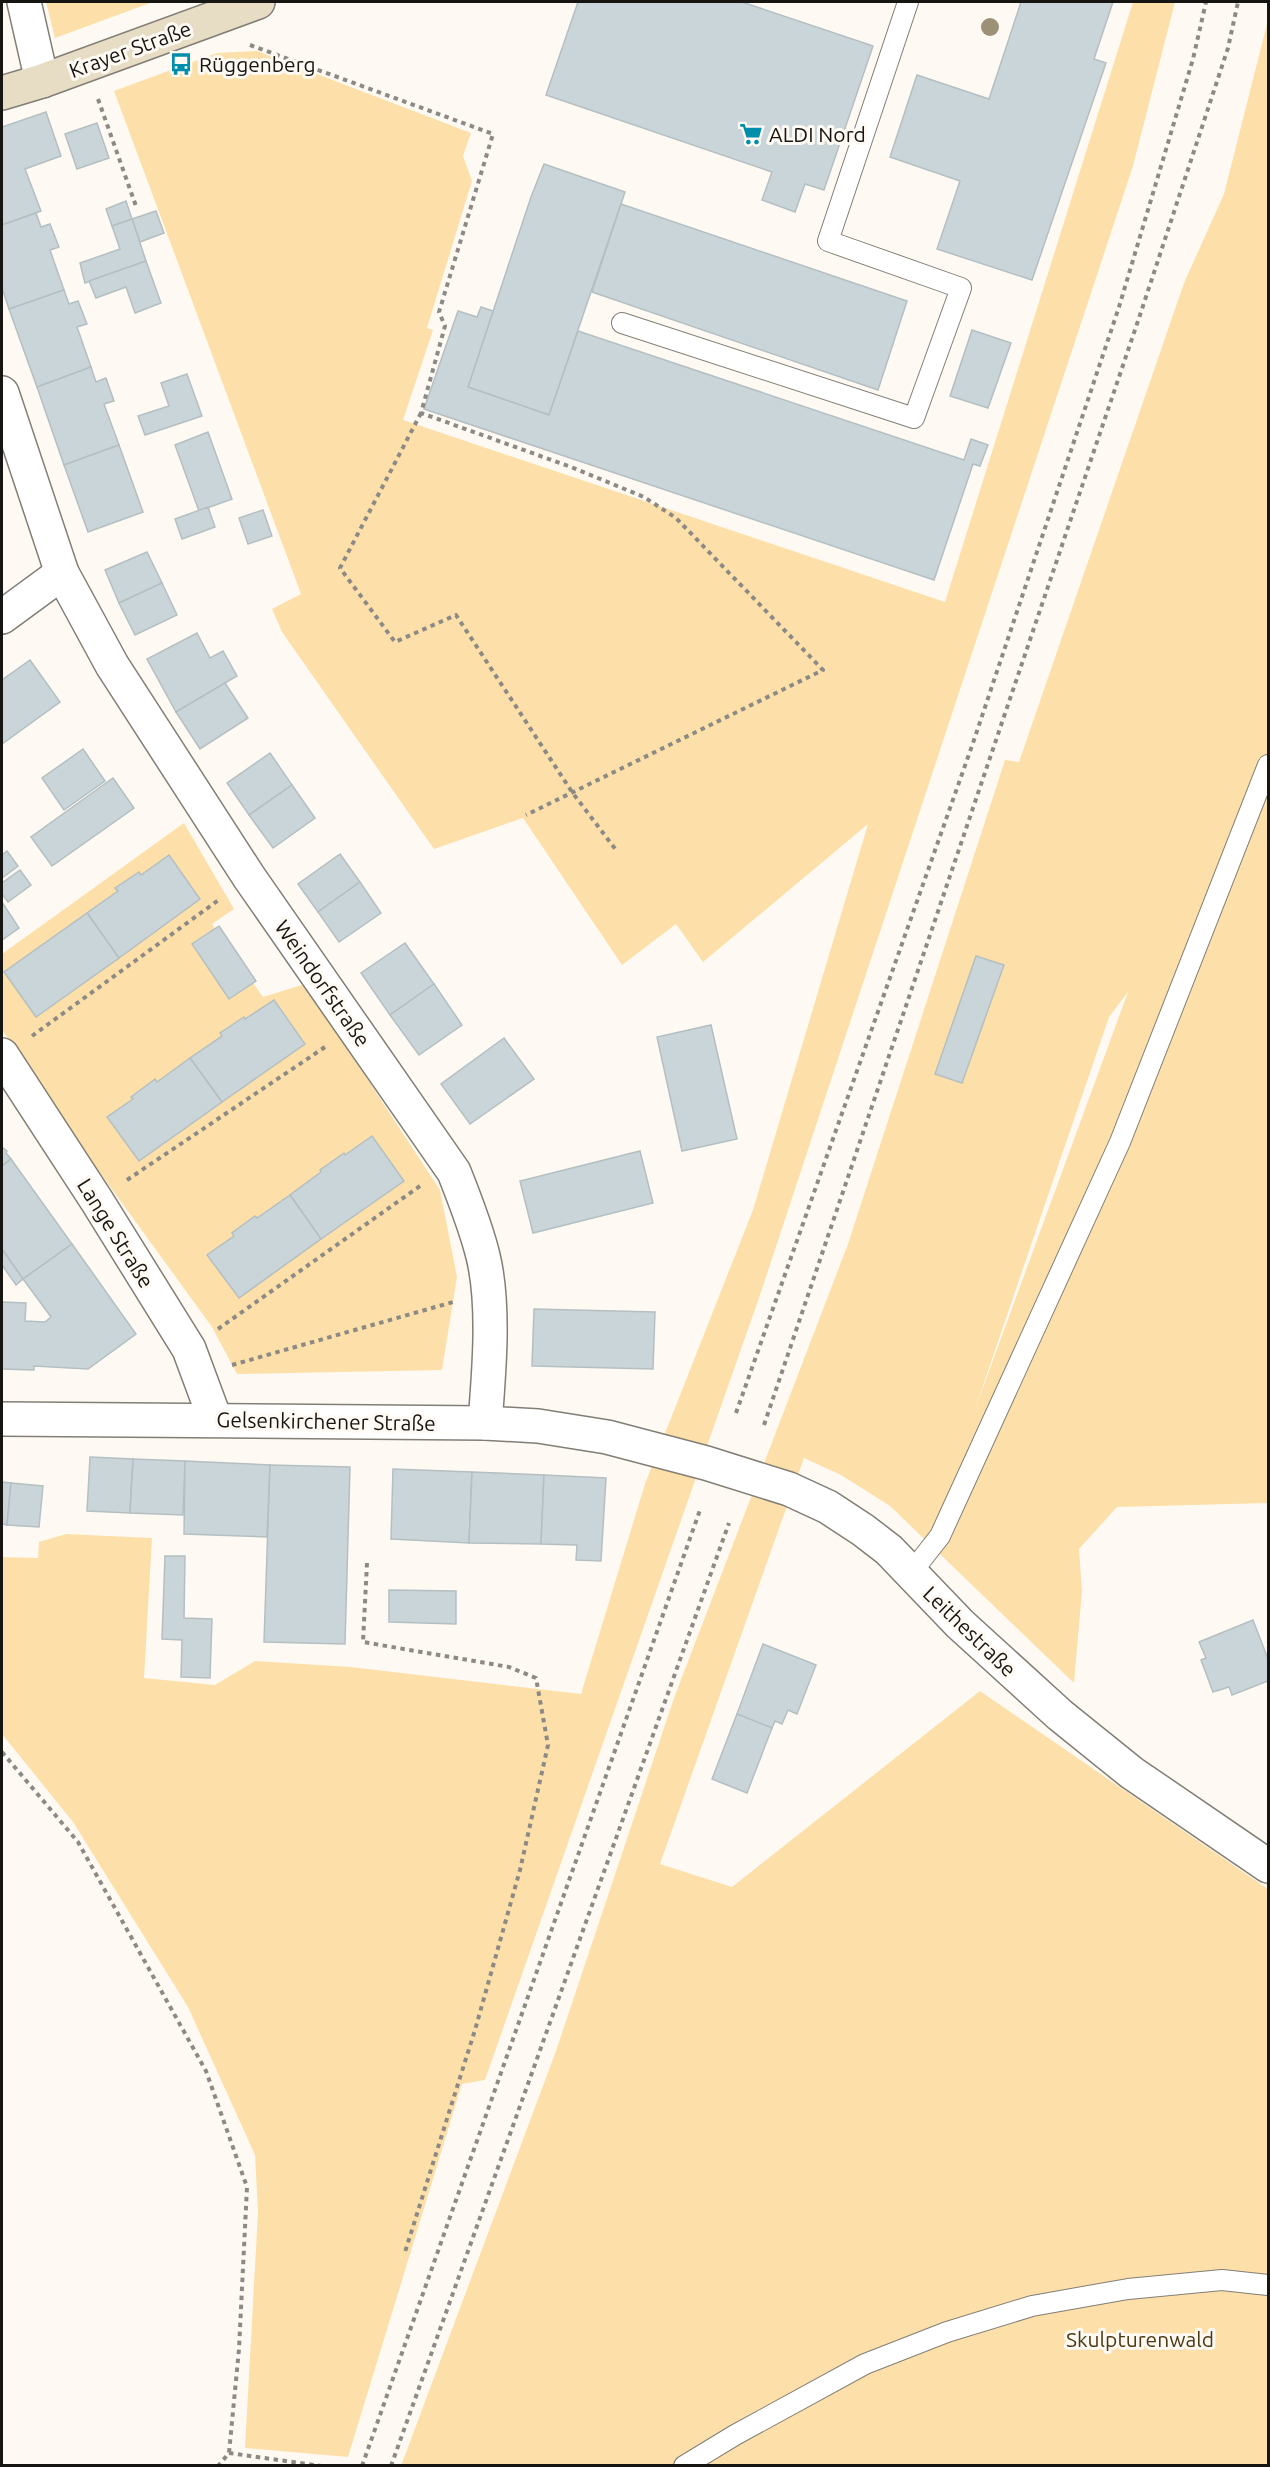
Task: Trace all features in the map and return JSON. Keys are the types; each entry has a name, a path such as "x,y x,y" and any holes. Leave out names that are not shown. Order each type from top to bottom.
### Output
{"street":[{"path":"24,2 42,81"},
{"name":"Krayer Straße","path":"2,93 42,81 258,2"},
{"name":"Weindorfstraße","path":"2,393 62,573 116,673 249,877 454,1172 474,1222 484,1258 488,1292 489,1374 485,1423"},
{"path":"2,617 62,573"},
{"name":"Lange Straße","path":"2,1056 97,1201 194,1362 215,1419"},
{"name":"Gelsenkirchener Straße","path":"2,1419 485,1423 538,1426 607,1437 647,1448"},
{"name":"Leithestraße","path":"647,1448 789,1489 828,1507 863,1530 889,1550 960,1624 1060,1715 1132,1773 1269,1866"}],"lane":[{"path":"622,322 914,418 961,288 828,241 908,2"},
{"path":"912,1573 940,1536 1120,1142 1269,765"},
{"path":"684,2466 735,2435 865,2364 947,2332 1032,2306 1128,2289 1222,2280 1269,2285"}],"path":[{"path":"736,1413 973,743 1115,318 1193,59 1206,2"},
{"path":"764,1425 1136,326 1228,48 1239,2"},
{"path":"222,15 229,37 493,134 440,312 445,326 421,413 340,568 395,642 456,615 572,792 616,850"},
{"path":"86,65 137,209"},
{"path":"421,413 571,467 644,497 676,518 823,670 526,814"},
{"path":"2,1056 249,877"},
{"path":"97,1201 354,1028"},
{"path":"194,1362 417,1187 454,1172"},
{"path":"194,1362 488,1292"},
{"path":"362,2466 700,1510"},
{"path":"391,2466 729,1522"},
{"path":"367,1563 363,1642 509,1667 536,1678 548,1745 520,1870 482,2007 405,2252"},
{"path":"2,1752 78,1842 206,2071 247,2187 239,2349 229,2453 218,2466"},
{"path":"229,2453 321,2466"}],"green space":[{"path":"46,2 153,2 55,38"},
{"path":"1133,2 1175,2 1133,166 760,1295 485,2080 462,2084 348,2457 245,2448 258,2212 255,2155 188,2007 73,1822 2,1734 2,1557 38,1558 39,1542 66,1534 152,1538 144,1678 215,1685 255,1661 351,1667 581,1694 645,1484 753,1210 868,824 703,962 676,924 622,965 523,818 434,849 282,632 272,609 301,594 114,91 217,53 257,51 471,133 463,156 472,181 427,328 433,330 403,420 945,602"},
{"name":"Skulpturenwald","path":"1268,20 1268,1503 1117,1507 1079,1549 1082,1591 1074,1683 890,1506 841,1475 804,1458 660,1864 732,1887 980,1691 1268,1889 1268,2465 401,2466 556,2051 674,1698 848,1244 1005,760 1019,762 1184,283 1224,194","holes":["1128,992 974,1412 1109,1017"]},
{"path":"184,823 234,909 212,924 263,997 305,984 440,1190 457,1277 442,1370 237,1374 212,1327 90,1159 2,1030 2,954"}],"building":[{"name":"ALDI Nord","path":"578,2 742,2 873,46 824,190 805,184 795,212 762,200 772,172 546,95"},
{"path":"1021,2 1113,2 1094,59 1106,63 1032,280 937,249 960,181 890,157 917,75 989,99"},
{"path":"46,112 61,156 25,169 41,211 2,225 2,127"},
{"path":"97,123 109,158 77,169 65,134"},
{"path":"544,164 625,192 549,415 468,387"},
{"path":"126,201 132,219 112,226 106,209"},
{"path":"621,204 907,301 878,390 592,292"},
{"path":"156,211 164,233 140,242 132,219"},
{"path":"36,213 41,227 50,224 59,247 50,250 64,290 9,309 2,288 2,225"},
{"path":"132,219 146,261 85,283 80,263 120,249 112,226"},
{"path":"146,261 161,303 135,313 126,287 96,298 89,281"},
{"path":"64,290 69,304 78,301 87,324 77,327 91,367 37,387 9,309"},
{"path":"481,307 493,311 468,387 549,415 578,331 964,460 971,439 988,445 980,466 973,464 934,580 424,409 458,311 477,317"},
{"path":"972,330 1011,343 988,408 950,396"},
{"path":"91,367 96,382 106,378 114,401 104,404 119,445 64,465 37,387"},
{"path":"187,374 202,416 145,435 138,416 169,406 161,383"},
{"path":"208,432 232,499 199,511 175,445"},
{"path":"119,445 143,512 88,532 64,465"},
{"path":"208,507 215,527 182,539 175,519"},
{"path":"263,510 272,536 248,544 239,518"},
{"path":"147,552 162,583 119,603 105,570"},
{"path":"162,583 177,615 135,635 119,603"},
{"path":"197,633 210,658 223,651 237,676 176,712 147,659"},
{"path":"30,660 60,702 2,744 2,680"},
{"path":"225,683 248,718 200,749 176,712"},
{"path":"83,749 105,781 64,810 42,778"},
{"path":"270,753 292,785 249,815 227,783"},
{"path":"113,778 134,808 52,866 31,837"},
{"path":"292,785 315,818 273,848 249,815"},
{"path":"7,851 18,866 2,878 2,855"},
{"path":"340,854 360,882 318,912 298,884"},
{"path":"169,855 200,899 119,958 87,913 118,891 115,888 139,872 141,875"},
{"path":"20,870 31,885 8,902 2,894 2,883"},
{"path":"360,882 381,913 339,942 318,912"},
{"path":"2,902 19,928 2,940"},
{"path":"87,913 119,958 36,1017 4,972"},
{"path":"219,926 256,981 229,999 192,944"},
{"path":"405,943 434,984 390,1015 361,973"},
{"path":"976,956 1004,965 962,1083 935,1074"},
{"path":"434,984 462,1025 419,1055 390,1015"},
{"path":"274,1000 305,1044 222,1102 190,1058 222,1036 220,1033"},
{"path":"711,1025 737,1139 682,1151 657,1037"},
{"path":"504,1038 534,1079 470,1124 441,1084"},
{"path":"190,1058 222,1102 139,1161 107,1117 133,1099 131,1097 155,1079 157,1082"},
{"path":"372,1136 404,1181 321,1239 290,1195 321,1172 320,1170"},
{"path":"2,1147 11,1159 2,1166"},
{"path":"640,1151 653,1203 533,1233 520,1181"},
{"path":"11,1159 72,1244 23,1279 2,1249 2,1166"},
{"path":"290,1195 321,1239 239,1298 207,1255 234,1236 232,1233 255,1216 257,1218"},
{"path":"72,1244 136,1334 88,1369 34,1366 34,1370 2,1369 2,1302 26,1303 25,1321 45,1322 51,1317 23,1279"},
{"path":"2,1249 23,1279 16,1285 2,1265"},
{"path":"534,1309 655,1312 653,1369 532,1366"},
{"path":"90,1457 133,1459 130,1513 87,1511"},
{"path":"133,1459 185,1461 183,1515 130,1513"},
{"path":"185,1461 270,1465 267,1537 184,1534"},
{"path":"270,1465 350,1467 345,1644 264,1642"},
{"path":"393,1469 472,1472 469,1543 391,1539"},
{"path":"472,1472 544,1475 541,1544 469,1543"},
{"path":"544,1475 606,1478 601,1561 576,1560 577,1545 541,1544"},
{"path":"2,1482 11,1483 7,1525 2,1524"},
{"path":"11,1483 43,1486 39,1527 7,1525"},
{"path":"165,1556 185,1556 184,1618 212,1619 210,1678 181,1677 182,1640 162,1639"},
{"path":"389,1590 456,1591 456,1624 389,1622"},
{"path":"1253,1620 1268,1659 1268,1681 1232,1695 1229,1687 1213,1692 1201,1660 1206,1658 1199,1642"},
{"path":"763,1644 816,1665 797,1714 788,1710 782,1724 775,1721 772,1728 737,1714"},
{"path":"737,1714 772,1728 747,1793 712,1779"}],"place":[{"name":"Rüggenberg","path":"181,64"},
{"name":"ALDI Nord","path":"751,134"}]}
